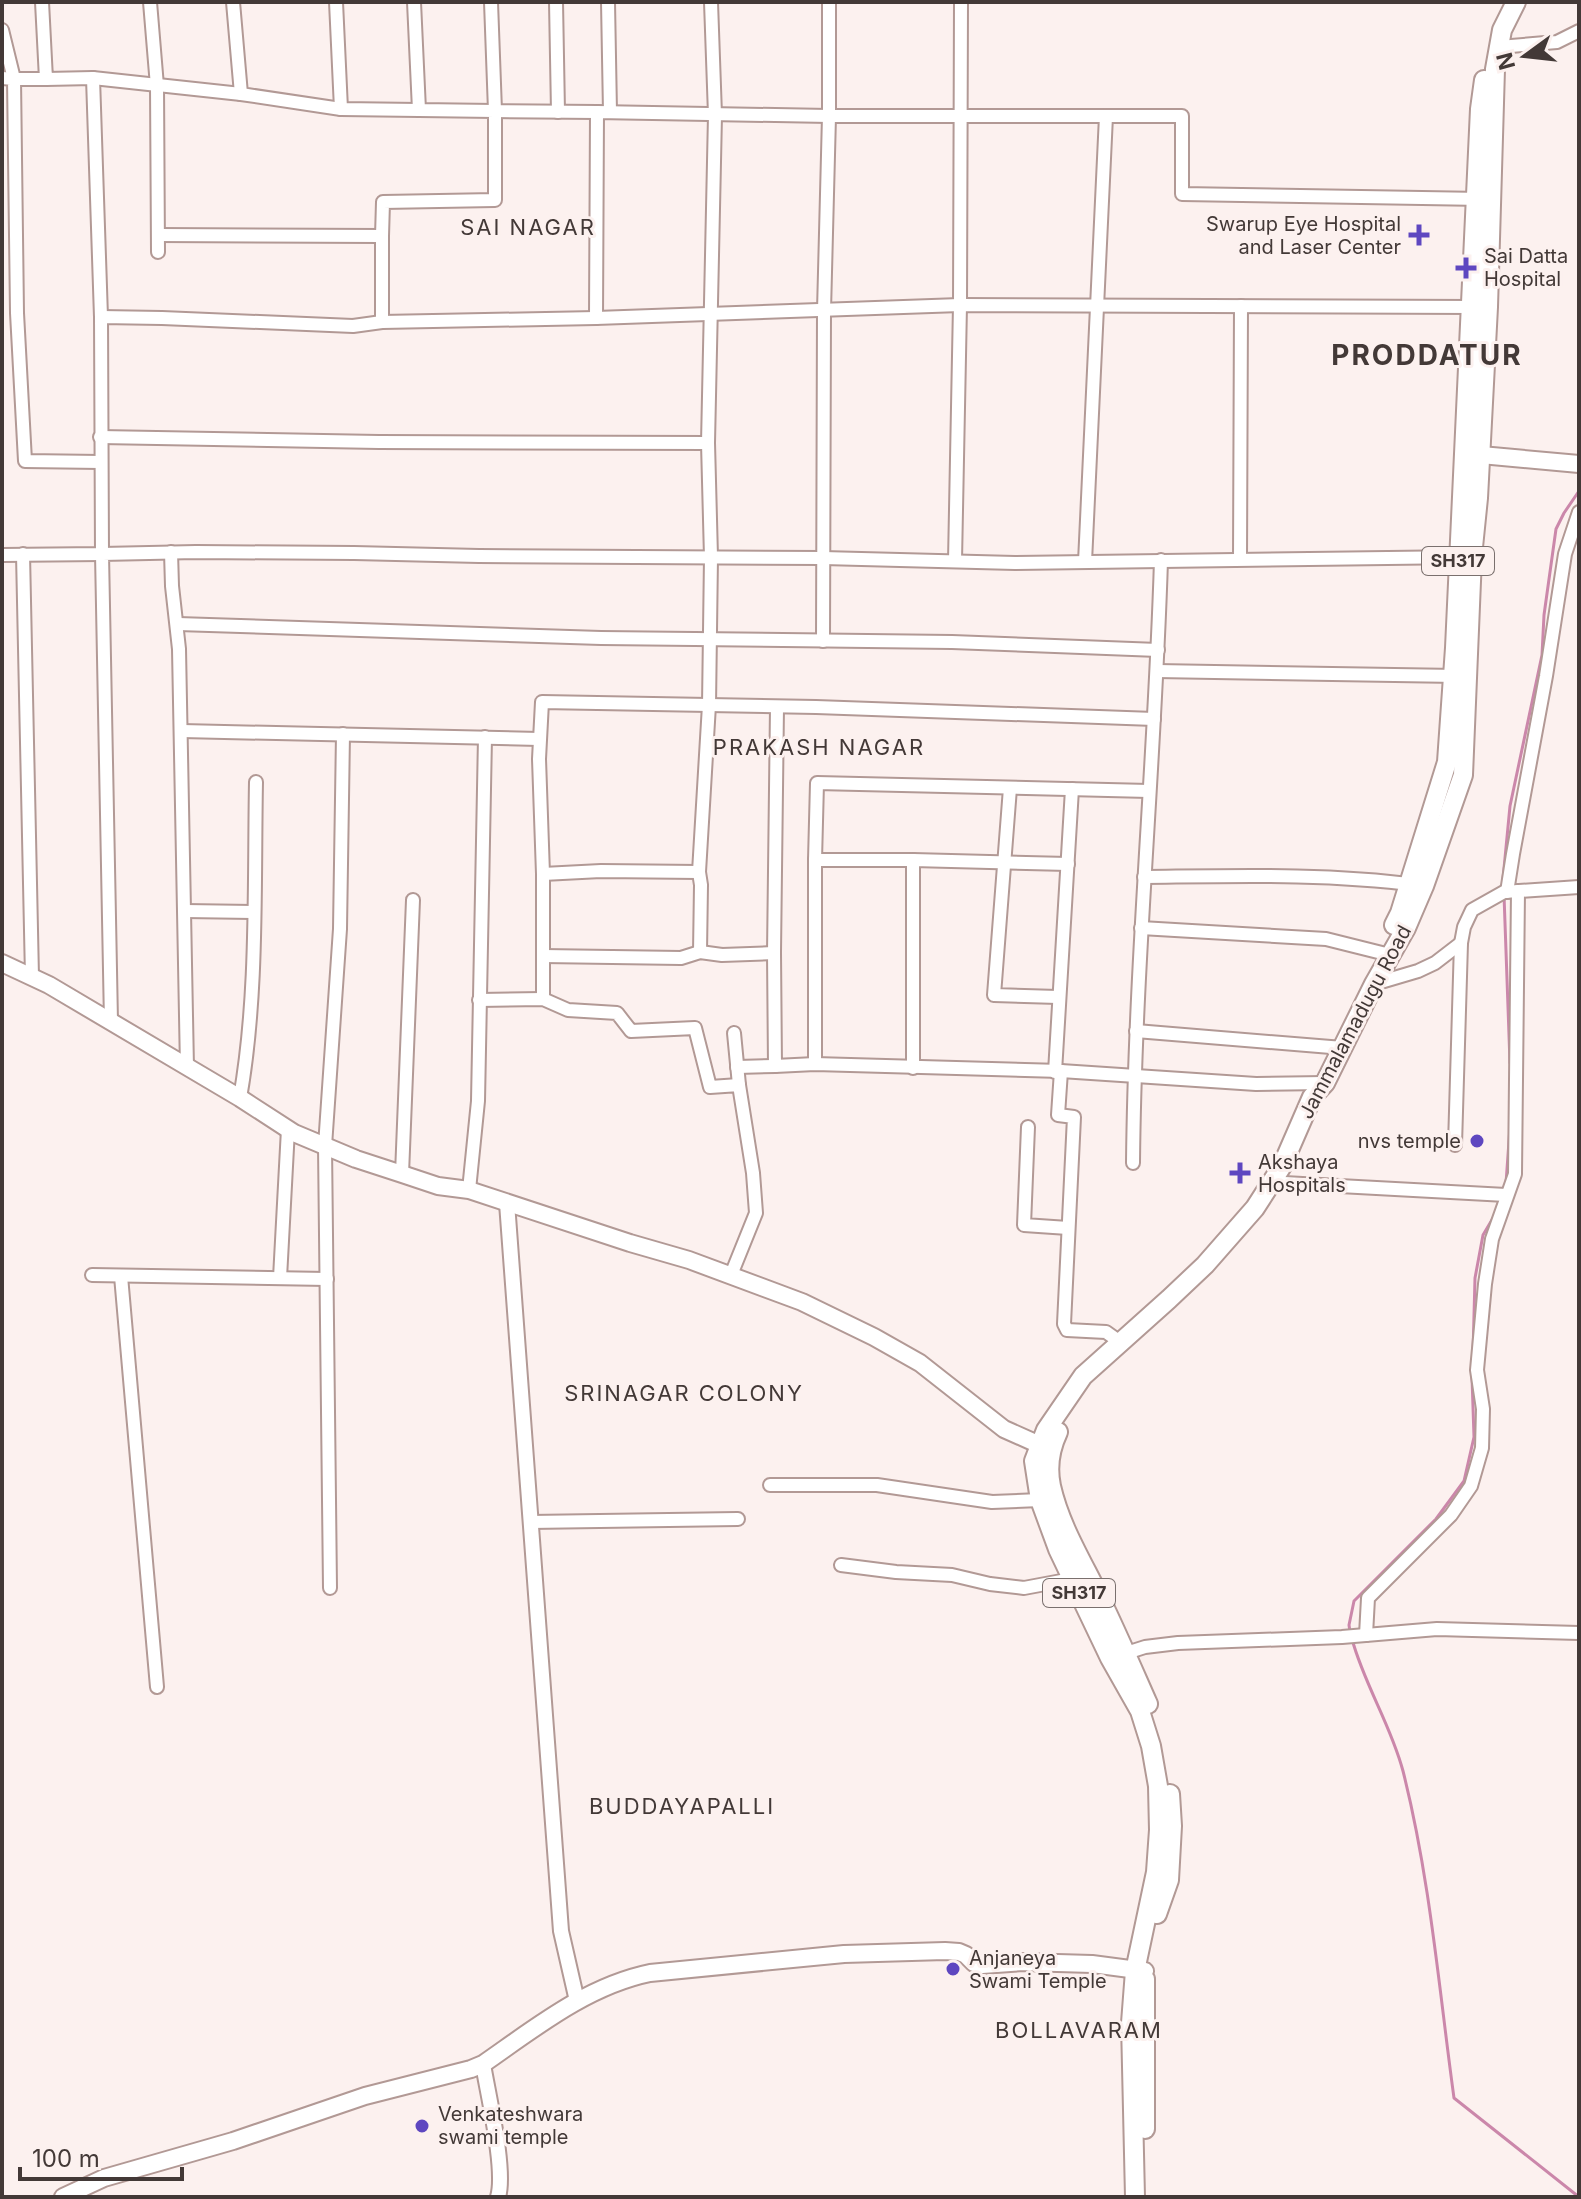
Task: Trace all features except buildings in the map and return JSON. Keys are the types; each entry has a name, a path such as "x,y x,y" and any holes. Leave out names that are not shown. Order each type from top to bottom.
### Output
{"main road":[{"name":"SH317","path":"1483,199 1480,109 1490,25 1505,2"},
{"name":"SH317","path":"1465,557 1483,199 1495,69 1502,30 1516,2"},
{"name":"Jammalamadugu Road","path":"1117,1655 1072,1579 1069,1556 1040,1500 1034,1461 1045,1447 1056,1413 1083,1376 1205,1265 1255,1208 1282,1166 1374,984 1384,954 1406,928 1417,885 1463,775 1460,676 1465,557 1481,455 1479,307"},
{"path":"1481,455 1579,464"},
{"name":"SH317","path":"1339,1048 1384,954"},
{"path":"3,969 32,977 288,1129 325,1146 438,1186 469,1190 731,1275 802,1302 920,1363 1004,1429 1045,1447"},
{"path":"1141,2196 1138,2090 1140,1971 1148,1929 1169,1880 1155,1717 1117,1655 1099,1595 1069,1556 1051,1486 1045,1447 1091,1382 1197,1289 1255,1227 1284,1183 1321,1101 1319,1088"},
{"path":"63,2197 104,2178 233,2141 365,2096 471,2069 577,2001 629,1977 844,1954 945,1951 959,1952 982,1965 1023,1962 1092,1964 1140,1971"}],"street":[{"path":"42,2 46,79"},
{"path":"150,2 157,86 158,252"},
{"path":"233,2 241,94"},
{"path":"336,2 341,109"},
{"path":"414,2 419,110"},
{"path":"382,322 383,202 495,200 491,2"},
{"path":"556,2 558,112"},
{"path":"596,318 608,2"},
{"path":"700,952 699,872 709,705 711,557 708,443 715,115 711,2"},
{"path":"823,641 829,2"},
{"path":"955,561 961,2"},
{"path":"2,30 8,78 25,461 101,462"},
{"path":"1499,47 1557,42 1579,31"},
{"path":"8,78 93,78 241,94 341,109 829,116 1182,116 1182,194 1483,199"},
{"path":"93,78 101,317 100,437 111,1022"},
{"path":"1085,562 1106,116"},
{"path":"158,235 382,236"},
{"path":"101,317 353,326 382,322 960,305 1479,307"},
{"path":"1240,559 1241,306"},
{"path":"100,437 708,443"},
{"path":"1356,1636 1368,1598 1451,1515 1471,1486 1482,1448 1483,1409 1477,1370 1485,1284 1492,1239 1515,1174 1513,854 1565,554 1579,512"},
{"path":"2,555 171,552 1085,562 1465,557"},
{"path":"171,552 178,624 182,731 187,1068"},
{"path":"23,554 32,977"},
{"path":"1133,1163 1136,1031 1161,560"},
{"path":"178,624 585,638 952,642 1158,650"},
{"path":"1157,671 1460,676"},
{"path":"543,999 539,739 542,702 1154,719"},
{"path":"775,1066 777,707"},
{"path":"182,731 539,739"},
{"path":"330,1588 325,1146 340,929 343,734"},
{"path":"469,1190 478,1101 485,737"},
{"path":"240,1098 247,1057 256,782"},
{"path":"815,1064 817,783 1149,791"},
{"path":"1010,788 994,995 1058,997"},
{"path":"1072,789 1058,997 1058,1115 1074,1117 1064,1324 1066,1329 1106,1332 1120,1342"},
{"path":"815,860 1068,864"},
{"path":"913,860 913,1068"},
{"path":"543,874 699,872"},
{"path":"1144,877 1249,876 1417,885"},
{"path":"1455,1145 1461,943 1472,910 1512,892 1579,887"},
{"path":"402,1174 413,900"},
{"path":"185,911 253,912"},
{"path":"1141,928 1326,939 1384,954"},
{"path":"1374,984 1427,967 1461,943"},
{"path":"543,956 681,958 700,952 722,955 774,953"},
{"path":"479,1000 543,999 568,1010 617,1013 631,1031 695,1028 710,1087 739,1085"},
{"path":"1136,1031 1339,1048"},
{"path":"731,1275 756,1213 734,1033"},
{"path":"737,1067 815,1064 1058,1072 1319,1088"},
{"path":"1028,1127 1024,1225 1068,1228"},
{"path":"280,1278 288,1129"},
{"path":"1284,1183 1506,1195"},
{"path":"507,1203 561,1931 577,2001"},
{"path":"92,1275 327,1279"},
{"path":"121,1276 157,1687"},
{"path":"770,1485 877,1485 992,1502 1040,1500"},
{"path":"530,1522 738,1519"},
{"path":"841,1565 952,1575 1024,1588 1072,1579"},
{"path":"1117,1655 1145,1647 1178,1643 1356,1636 1437,1629 1579,1633"},
{"path":"483,2064 500,2168 498,2197"}],"waterway":[{"path":"1503,879 1510,806 1542,655 1544,615 1556,529 1579,491"},
{"path":"1504,895 1510,1063"},
{"path":"1506,1183 1510,1127"},
{"path":"1473,1353 1475,1278 1483,1235 1496,1213"},
{"path":"1350,1632 1354,1601 1436,1519 1464,1481 1474,1437 1472,1377"},
{"path":"1352,1639 1398,1754 1412,1811 1427,1893 1454,2098 1579,2197"}],"place":[{"name":"Swarup Eye Hospital and Laser Center","path":"1419,235"},
{"name":"Sai Datta Hospital","path":"1466,268"},
{"name":"nvs temple","path":"1477,1141"},
{"name":"Akshaya Hospitals","path":"1240,1173"},
{"name":"Anjaneya Swami Temple","path":"953,1969"},
{"name":"Venkateshwara swami temple","path":"422,2126"}],"district":[{"name":"SAI NAGAR","path":"528,227"},
{"name":"PRODDATUR","path":"1427,355"},
{"name":"PRAKASH NAGAR","path":"819,747"},
{"name":"SRINAGAR COLONY","path":"684,1393"},
{"name":"BUDDAYAPALLI","path":"682,1806"},
{"name":"BOLLAVARAM","path":"1079,2030"}]}
